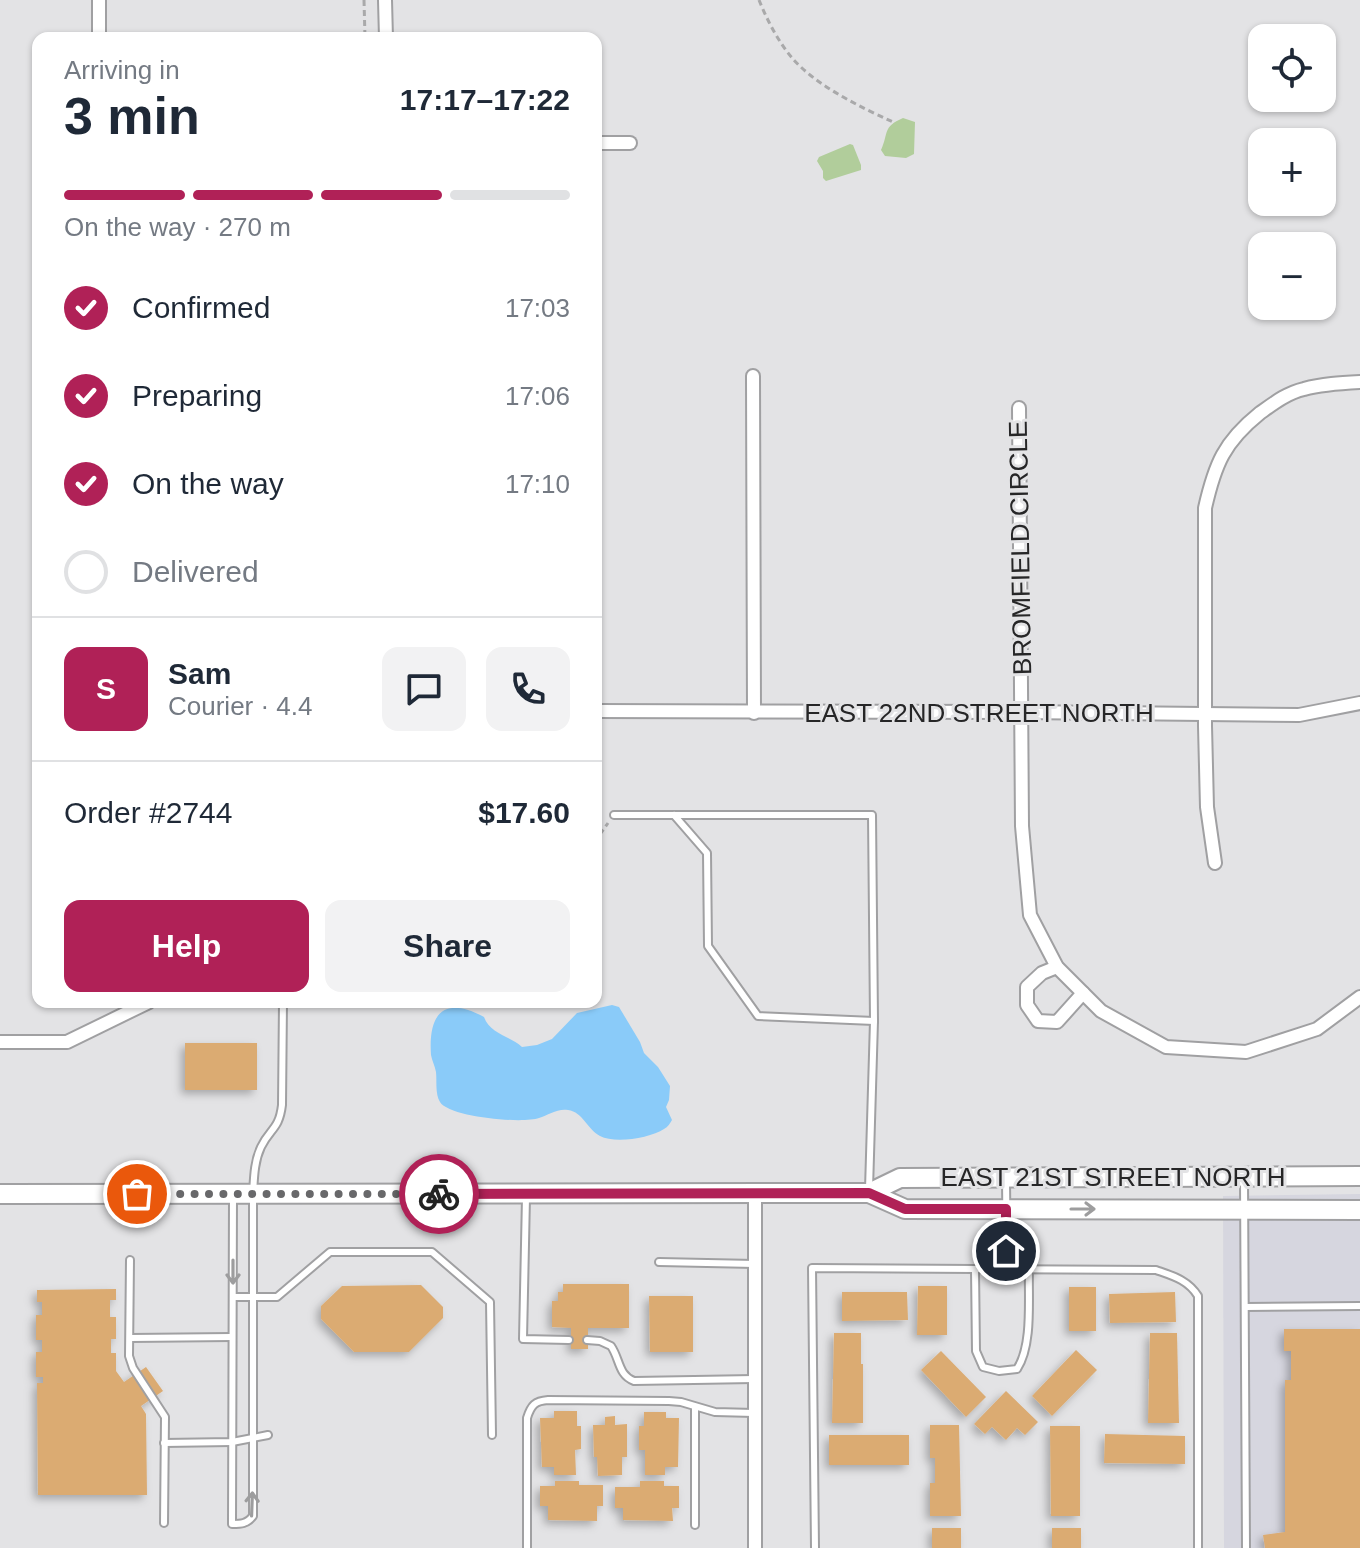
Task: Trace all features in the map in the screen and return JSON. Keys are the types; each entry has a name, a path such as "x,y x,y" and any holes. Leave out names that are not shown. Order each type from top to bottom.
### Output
{"main road":[{"name":"EAST 21ST STREET NORTH","path":"869,1193 900,1178 1360,1176"},
{"name":"EAST 21ST STREET NORTH","path":"0,1194 869,1193 905,1209 1360,1210"}],"street":[{"path":"99,0 99,32"},
{"path":"385,0 386,32"},
{"path":"602,143 630,143"},
{"path":"753,376 754,713"},
{"path":"1215,863 1207,807 1204,715 1205,508 1211,483 1233,437 1276,400 1301,389 1360,382"},
{"name":"BROMFIELD CIRCLE","path":"1019,408 1022,826 1030,915 1057,967 1101,1011 1166,1047 1246,1052 1317,1029 1360,997"},
{"name":"EAST 22ND STREET NORTH","path":"602,711 1299,715 1360,703"},
{"path":"1057,967 1042,973 1027,987 1027,1005 1038,1021 1057,1022 1083,993"},
{"path":"0,1042 67,1042 137,1008"},
{"path":"755,1194 755,1548"}],"lane":[{"path":"614,815 872,815 874,1021 869,1193"},
{"path":"674,815 707,853 708,946 758,1016 874,1021"},
{"path":"233,1194 232,1524 242,1524 253,1516 253,1194 256,1162 262,1144 280,1121 283,1008"},
{"path":"1006,1177 1007,1269"},
{"path":"1244,1177 1246,1548"},
{"path":"526,1194 523,1339 569,1340"},
{"path":"233,1297 277,1297 330,1252 432,1252 490,1302 492,1435"},
{"path":"130,1260 129,1356 133,1368 165,1417 164,1523"},
{"path":"659,1262 755,1264"},
{"path":"815,1548 812,1268 1156,1270 1192,1287 1198,1296 1198,1548"},
{"path":"975,1269 976,1351 983,1367 999,1371 1017,1369 1023,1359 1029,1269"},
{"path":"1245,1307 1360,1306"},
{"path":"130,1338 232,1337"},
{"path":"587,1340 611,1346 623,1373 634,1381 754,1379"},
{"path":"527,1548 527,1418 534,1403 548,1400 646,1400 681,1402 715,1412 754,1413"},
{"path":"695,1407 695,1525"},
{"path":"164,1443 232,1442 268,1435"}],"path":[{"path":"364,0 365,32"},
{"path":"759,0 787,52 805,71 858,105 893,122"},
{"path":"602,832 614,815"}],"shaded area":[{"path":"1360,1194 1360,1548 1224,1548 1223,1196"}],"green space":[{"path":"903,118 915,122 914,154 906,158 885,156 881,150 887,131"},
{"path":"850,144 861,170 826,181 817,161 819,157"}],"water":[{"path":"619,1007 644,1053 670,1086 666,1107 672,1120 664,1129 642,1137 614,1140 600,1136 573,1111 557,1111 530,1120 503,1120 457,1112 440,1102 431,1040 436,1019 442,1012 459,1008 484,1017 495,1031 522,1047 552,1039 577,1013"}],"building":[{"path":"185,1043 257,1043 257,1090 185,1090"},
{"path":"563,1284 629,1284 629,1328 588,1328 588,1349 571,1349 571,1328 552,1327 552,1301 558,1301 558,1292 563,1292"},
{"path":"421,1285 443,1307 443,1318 409,1352 354,1352 321,1319 321,1306 342,1286"},
{"path":"918,1286 947,1286 947,1335 917,1335"},
{"path":"1069,1287 1096,1287 1096,1331 1069,1331"},
{"path":"116,1289 116,1300 110,1300 110,1317 116,1317 116,1339 111,1339 111,1353 116,1353 116,1371 124,1382 146,1367 163,1391 141,1406 146,1414 147,1495 38,1495 37,1383 43,1383 43,1377 36,1377 36,1352 42,1352 42,1340 36,1340 36,1315 42,1315 42,1302 37,1302 37,1290"},
{"path":"842,1292 907,1292 908,1320 842,1321"},
{"path":"1175,1292 1176,1322 1110,1323 1109,1294"},
{"path":"649,1296 693,1296 693,1352 650,1352"},
{"path":"1284,1329 1360,1329 1360,1548 1265,1548 1263,1535 1285,1532 1285,1380 1291,1380 1291,1351 1284,1351"},
{"path":"834,1333 861,1333 863,1423 832,1423"},
{"path":"1150,1333 1177,1333 1179,1423 1148,1423"},
{"path":"1076,1350 1097,1370 1052,1416 1032,1396"},
{"path":"941,1351 986,1397 966,1417 921,1370"},
{"path":"1006,1391 1038,1422 1025,1435 1017,1428 1006,1440 992,1427 985,1434 974,1424"},
{"path":"554,1411 577,1411 577,1426 581,1426 581,1449 575,1450 576,1475 554,1475 554,1467 542,1467 540,1418 554,1418"},
{"path":"644,1412 666,1412 666,1418 679,1418 678,1467 665,1467 665,1475 645,1475 645,1450 639,1450 639,1426 644,1426"},
{"path":"615,1416 615,1425 627,1424 627,1457 622,1457 622,1475 598,1476 593,1425 605,1425 605,1417"},
{"path":"930,1425 959,1425 961,1516 930,1516 930,1483 935,1483 935,1458 930,1458"},
{"path":"1050,1426 1080,1426 1080,1516 1051,1516"},
{"path":"1105,1434 1185,1436 1185,1464 1104,1463"},
{"path":"829,1435 909,1435 909,1465 829,1465"},
{"path":"555,1481 603,1485 603,1506 597,1506 597,1521 548,1520 548,1506 540,1506 540,1486 555,1486"},
{"path":"640,1481 664,1481 664,1486 679,1486 679,1508 672,1508 673,1521 623,1520 623,1508 615,1508 615,1487 640,1487"},
{"path":"932,1528 961,1528 961,1548 932,1548"},
{"path":"1052,1528 1081,1528 1081,1548 1052,1548"}],"way so far":[{"path":"137,1194 439,1194"}],"route":[{"path":"439,1194 869,1193 905,1209 1006,1209 1006,1251"}]}
